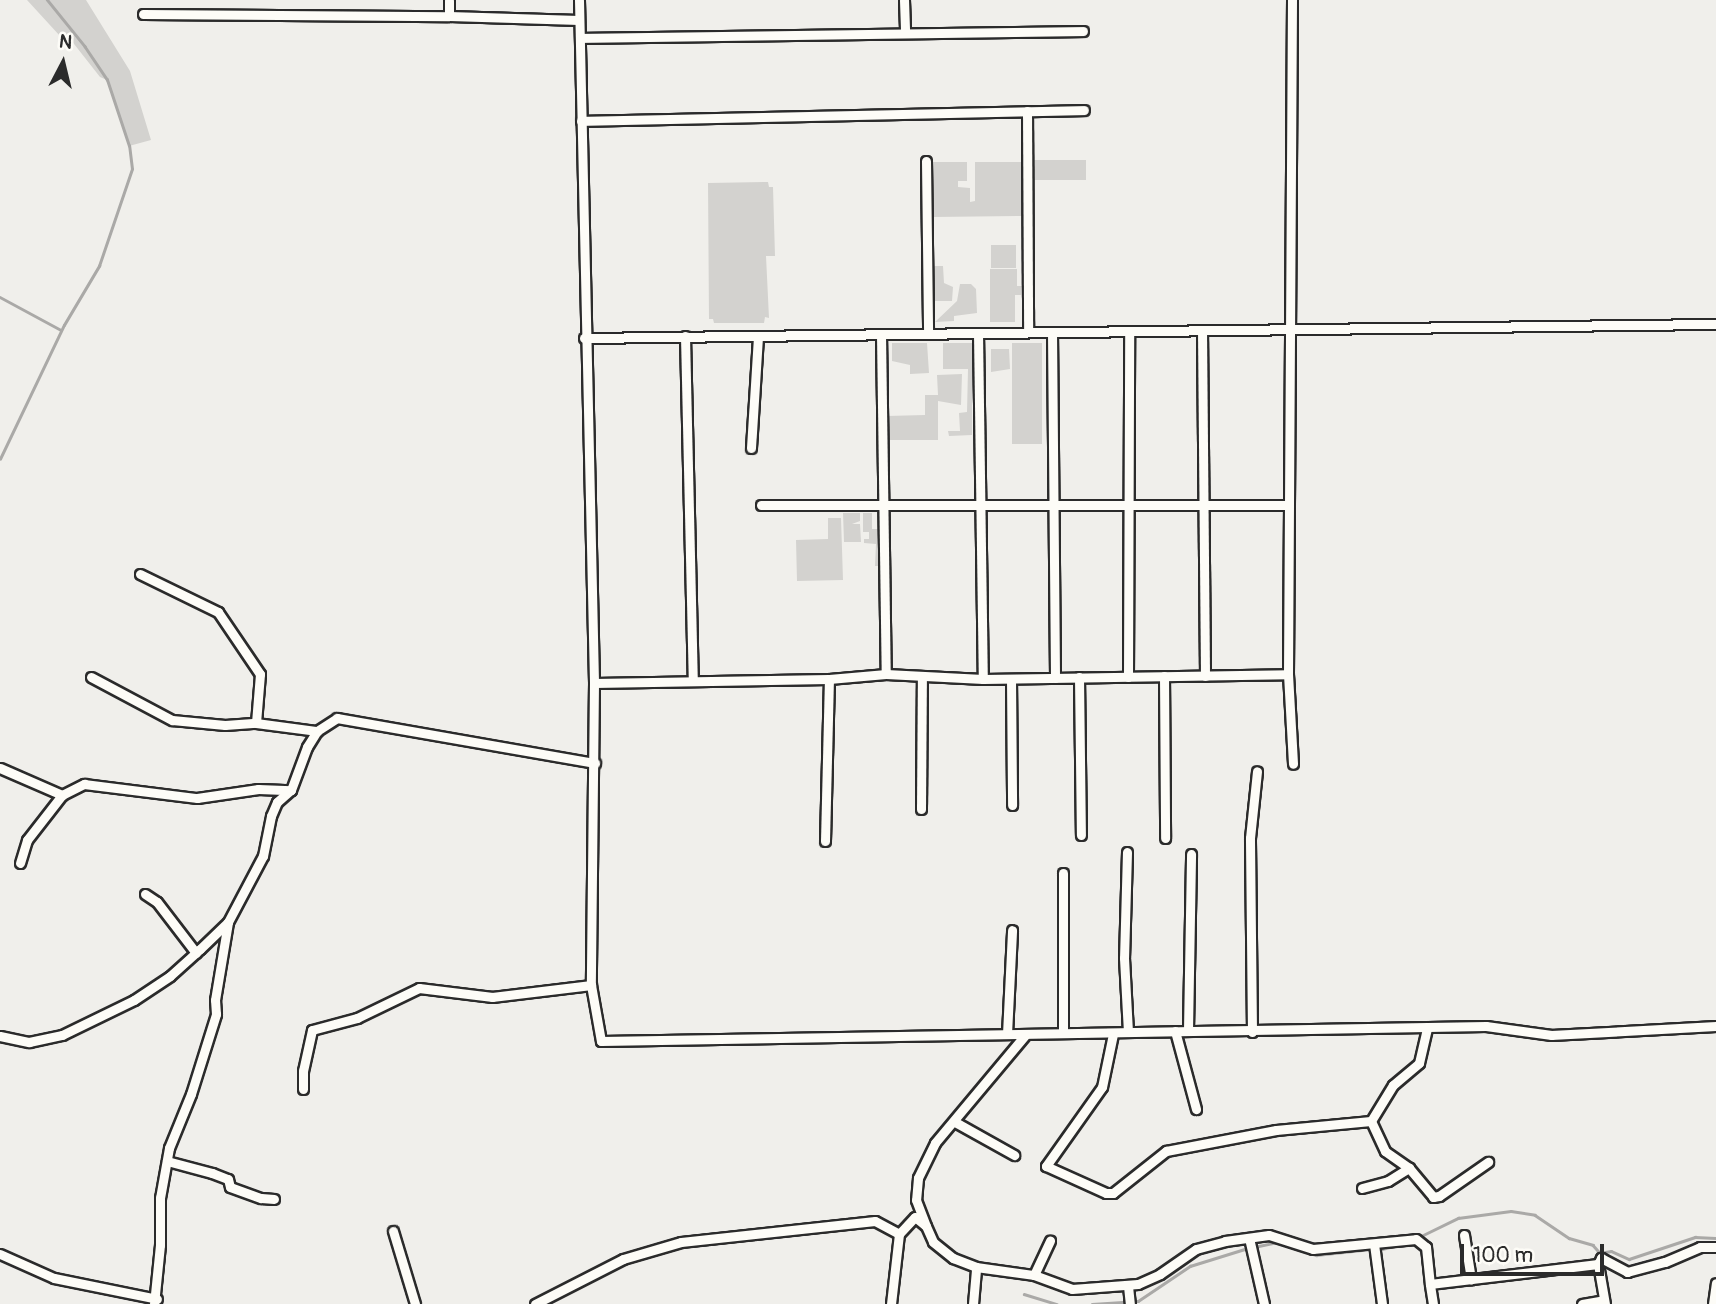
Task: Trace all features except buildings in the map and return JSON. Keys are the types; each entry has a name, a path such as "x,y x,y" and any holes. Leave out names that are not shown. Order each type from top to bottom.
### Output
{"street":[{"path":"449,0 449,16"},
{"path":"579,0 595,763 591,985 601,1041 1427,1027 1486,1027 1550,1035 1716,1026"},
{"path":"904,0 905,33"},
{"path":"1292,0 1288,674 1293,764"},
{"path":"143,14 449,16 579,20"},
{"path":"580,38 1083,31"},
{"path":"581,121 1084,110"},
{"path":"1027,111 1028,332"},
{"path":"926,161 928,334"},
{"path":"584,338 1716,324"},
{"path":"1202,330 1205,676"},
{"path":"1128,677 1129,331"},
{"path":"1052,332 1055,678"},
{"path":"978,333 983,679"},
{"path":"881,334 886,674"},
{"path":"685,336 693,681"},
{"path":"751,448 758,337"},
{"path":"761,505 1288,505"},
{"path":"140,574 218,612 261,674 256,723"},
{"path":"594,683 829,679 886,674 922,678 983,679 1288,674"},
{"path":"1164,676 1164,838"},
{"path":"91,677 172,720 225,725 256,723 317,732"},
{"path":"1079,677 1081,835"},
{"path":"921,809 922,678"},
{"path":"825,841 829,679"},
{"path":"1011,679 1012,805"},
{"path":"0,1036 29,1042 62,1035 134,1000 170,976 196,953 228,922 263,856 271,816 277,802 291,790 307,747 317,732 337,718 595,763"},
{"path":"0,768 62,795"},
{"path":"1252,1032 1250,838 1257,771"},
{"path":"20,863 27,840 62,795 84,784 197,798 258,789 291,790"},
{"path":"1127,852 1124,958 1128,1031"},
{"path":"1188,1030 1191,854"},
{"path":"1063,873 1063,1033"},
{"path":"145,894 157,902 196,953"},
{"path":"0,1254 54,1278 155,1302 160,1198 167,1161 216,1014 215,1000 228,922"},
{"path":"1007,1034 1012,930"},
{"path":"303,1089 303,1071 312,1030 357,1018 419,988 492,996 591,985"},
{"path":"1371,1121 1393,1085 1419,1063 1427,1027"},
{"path":"1175,1031 1196,1109"},
{"path":"1026,1034 935,1143 918,1178 916,1200 926,1226 933,1242 953,1258 976,1267 1034,1275 1072,1289 1128,1286 1160,1274 1196,1249 1269,1235 1312,1249 1422,1240 1426,1247 1433,1304"},
{"path":"1113,1034 1102,1087 1046,1166 1106,1194 1113,1193 1166,1151 1276,1130 1371,1121"},
{"path":"1371,1121 1385,1151 1409,1168 1433,1197 1439,1196 1488,1161"},
{"path":"954,1122 1014,1155"},
{"path":"167,1161 228,1179 230,1187 261,1199 274,1199"},
{"path":"1362,1188 1388,1181 1409,1168"},
{"path":"891,1304 899,1234 915,1217 926,1226"},
{"path":"535,1304 623,1259 681,1242 875,1221 899,1234"},
{"path":"393,1231 415,1304"},
{"path":"1464,1235 1471,1279"},
{"path":"1249,1238 1264,1304"},
{"path":"1034,1275 1050,1240"},
{"path":"1374,1244 1382,1304"},
{"path":"1582,1304 1605,1302 1598,1265 1601,1258 1627,1272 1665,1262 1700,1247 1716,1247"},
{"path":"1430,1284 1598,1265"},
{"path":"973,1304 976,1267"},
{"path":"1713,1304 1716,1283"},
{"path":"1128,1286 1130,1304"}],"shaded area":[{"path":"27,0 86,0 130,71 151,140 129,146 107,80 100,77 67,35 60,36"},
{"path":"1031,160 1086,160 1086,180 1031,180"},
{"path":"933,162 967,162 967,181 958,181 958,187 970,188 970,202 975,201 975,162 1022,162 1022,216 933,217"},
{"path":"768,182 769,187 773,187 775,256 766,256 769,318 765,317 764,323 714,323 713,319 709,319 708,183"},
{"path":"991,245 1016,245 1016,268 991,268"},
{"path":"934,266 943,266 944,283 953,287 952,301 934,301"},
{"path":"990,269 1017,269 1017,286 1022,286 1021,295 1015,295 1015,322 990,322"},
{"path":"960,284 971,284 976,289 977,313 954,316 954,321 935,322 957,301"},
{"path":"892,343 927,343 929,373 910,374 910,365 892,361"},
{"path":"943,343 972,343 972,435 949,436 948,431 960,431 959,413 967,412 968,369 943,369"},
{"path":"1012,343 1042,343 1042,444 1012,444"},
{"path":"991,349 1009,349 1010,369 991,372"},
{"path":"962,374 961,405 938,401 938,440 887,440 887,416 925,415 925,395 938,395 937,375"},
{"path":"843,513 860,513 860,521 852,524 860,524 861,542 844,542"},
{"path":"863,513 872,513 872,529 881,529 881,566 875,566 876,544 864,543 864,539 869,539 869,532 863,532"},
{"path":"828,518 841,518 843,580 797,581 796,540 828,539"}],"waterway":[{"path":"0,459 64,325 99,266 132,169 129,146 107,80 85,47 47,0"},
{"path":"0,297 61,330"},
{"path":"1417,1238 1458,1218 1511,1211 1535,1215 1569,1238 1593,1245 1600,1253 1611,1251 1629,1259 1695,1237 1716,1238"},
{"path":"1254,1247 1277,1242 1285,1245"},
{"path":"1378,1250 1402,1244"},
{"path":"1092,1304 1138,1301 1190,1266 1248,1248"},
{"path":"1305,1251 1316,1255 1371,1249"},
{"path":"1024,1294 1056,1304"}]}
